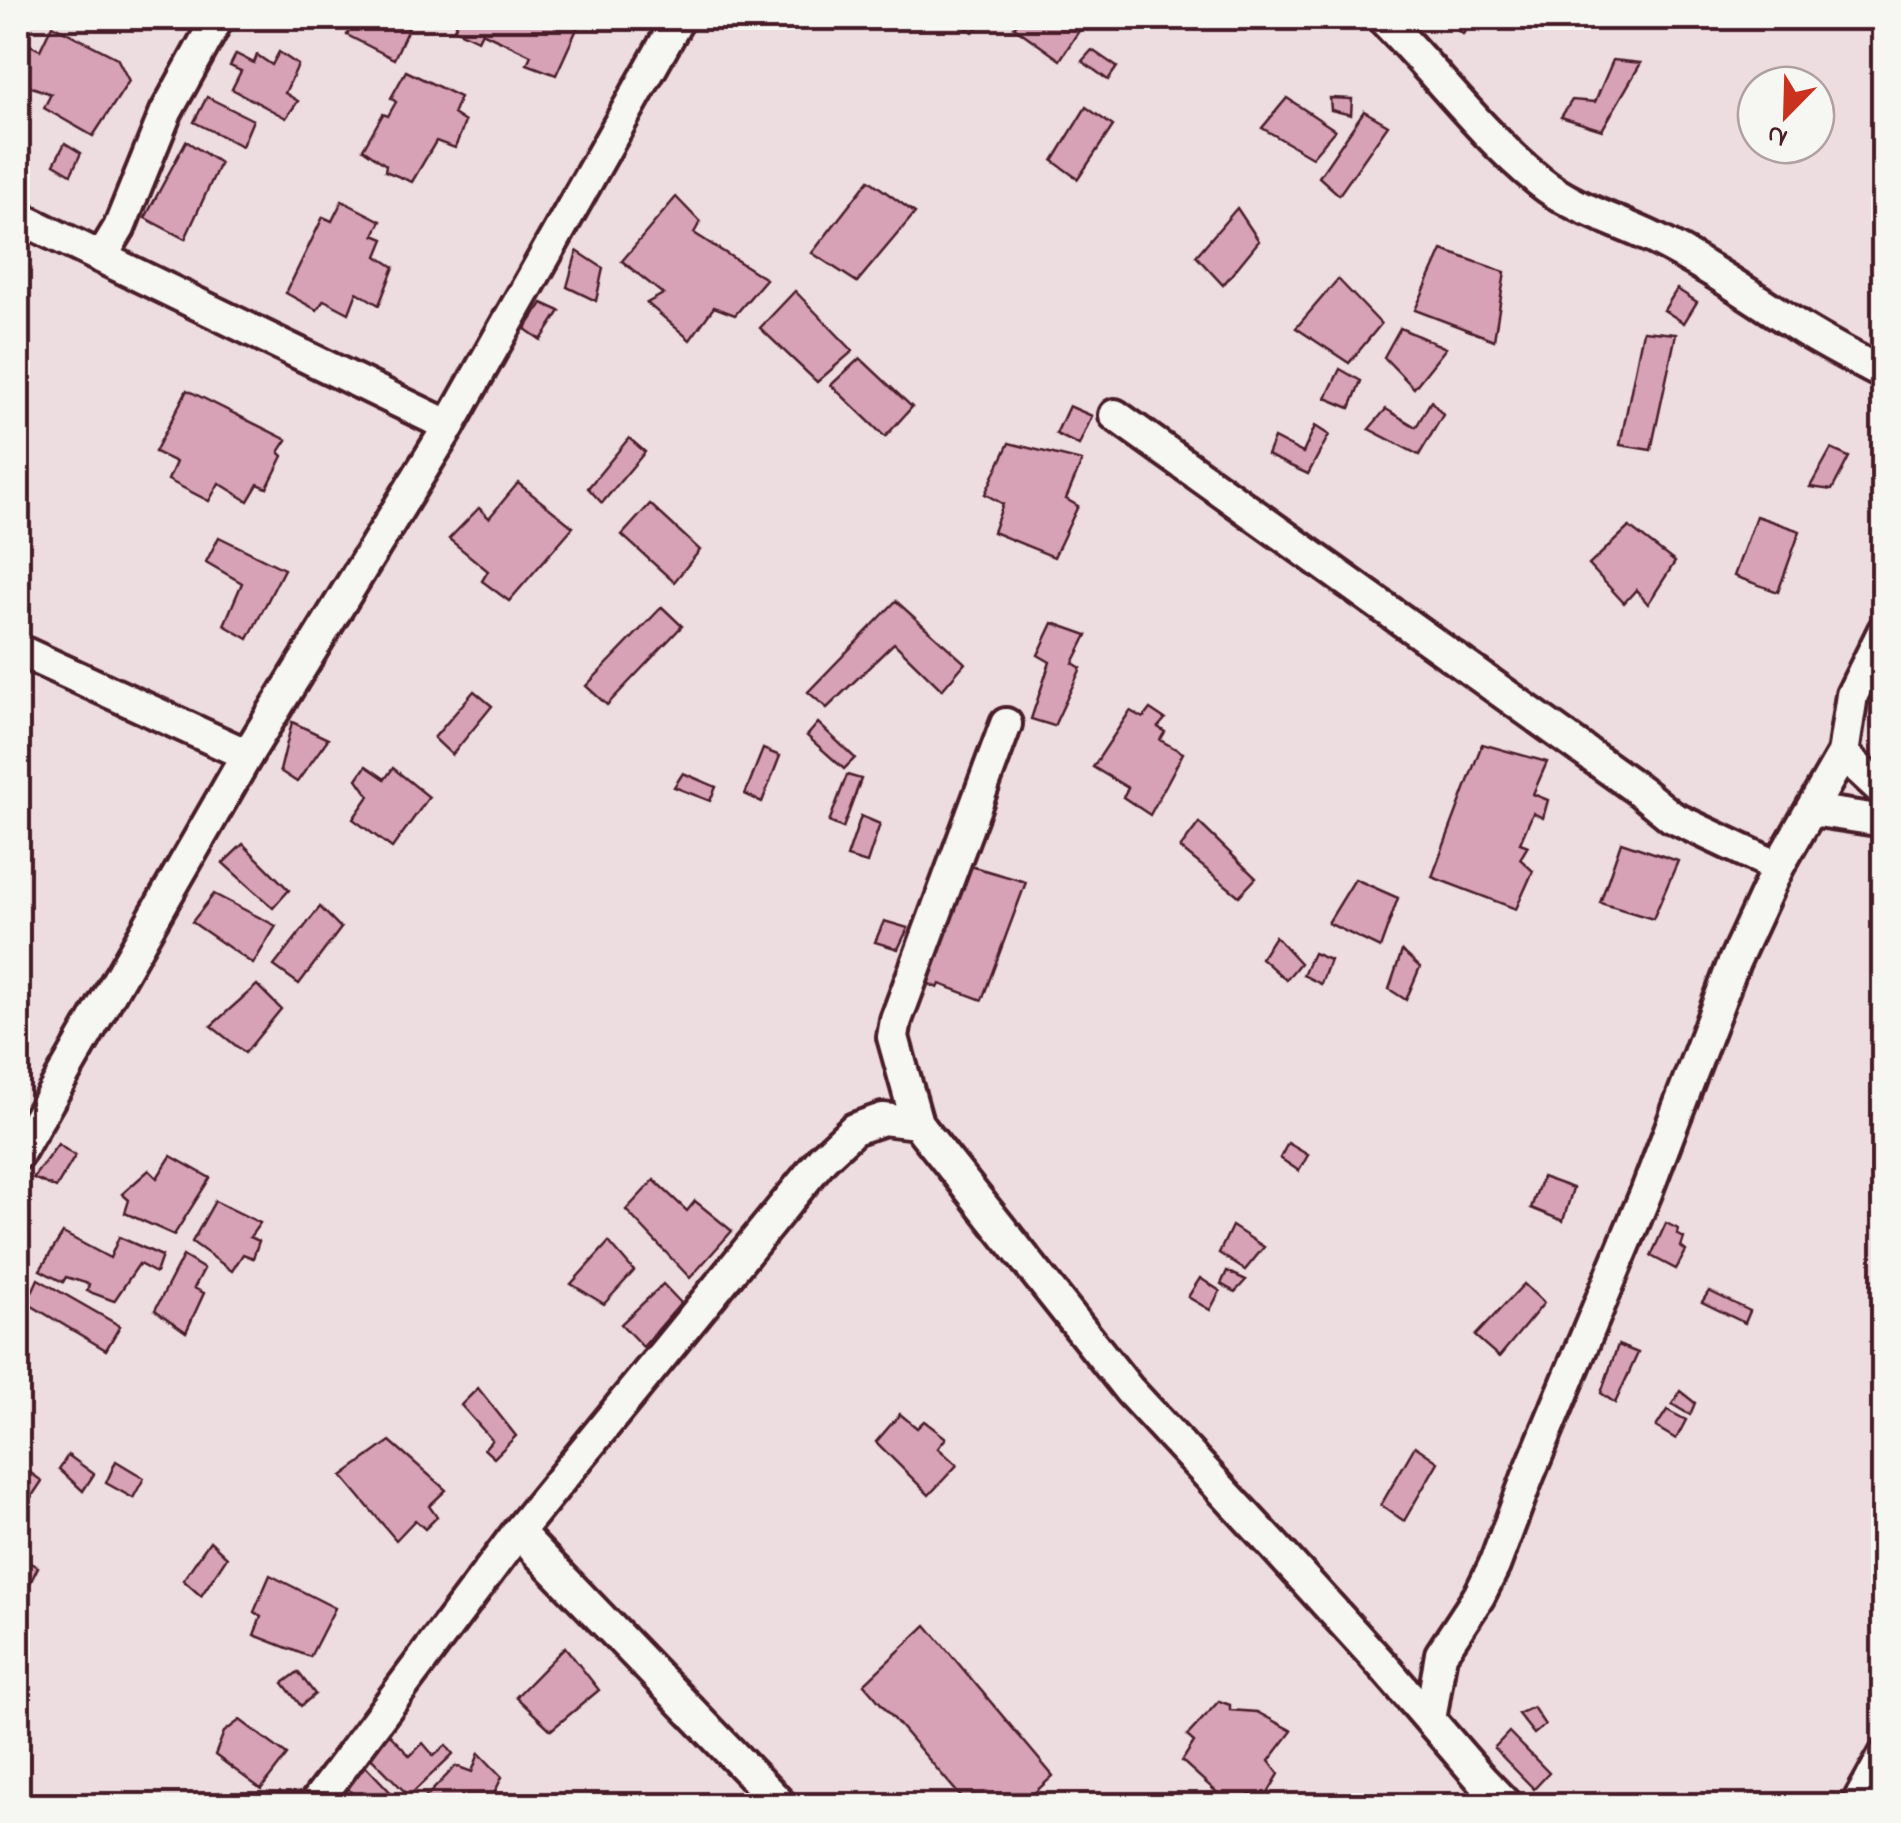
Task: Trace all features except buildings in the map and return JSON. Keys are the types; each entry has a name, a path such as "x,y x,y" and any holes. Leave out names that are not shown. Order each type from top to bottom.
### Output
{"street":[{"path":"102,256 119,228 166,112 218,18"},
{"path":"18,1154 247,754 450,426 679,18"},
{"path":"1382,18 1507,153 1544,185 1581,207 1656,240 1884,374"},
{"path":"18,217 450,426"},
{"path":"1114,415 1672,817 1778,867"},
{"path":"1430,1720 1441,1654 1494,1566 1646,1193 1734,962 1778,867 1843,754 1852,694 1884,630"},
{"path":"18,650 247,754"},
{"path":"1006,724 896,1020 893,1037 917,1122 1128,1390 1507,1806"},
{"path":"1843,754 1884,792"},
{"path":"1811,810 1884,821"},
{"path":"314,1806 518,1532 823,1158 854,1129 883,1119 917,1122"},
{"path":"518,1532 782,1806"},
{"path":"1384,1667 1441,1654"},
{"path":"1856,1806 1884,1756"}]}
